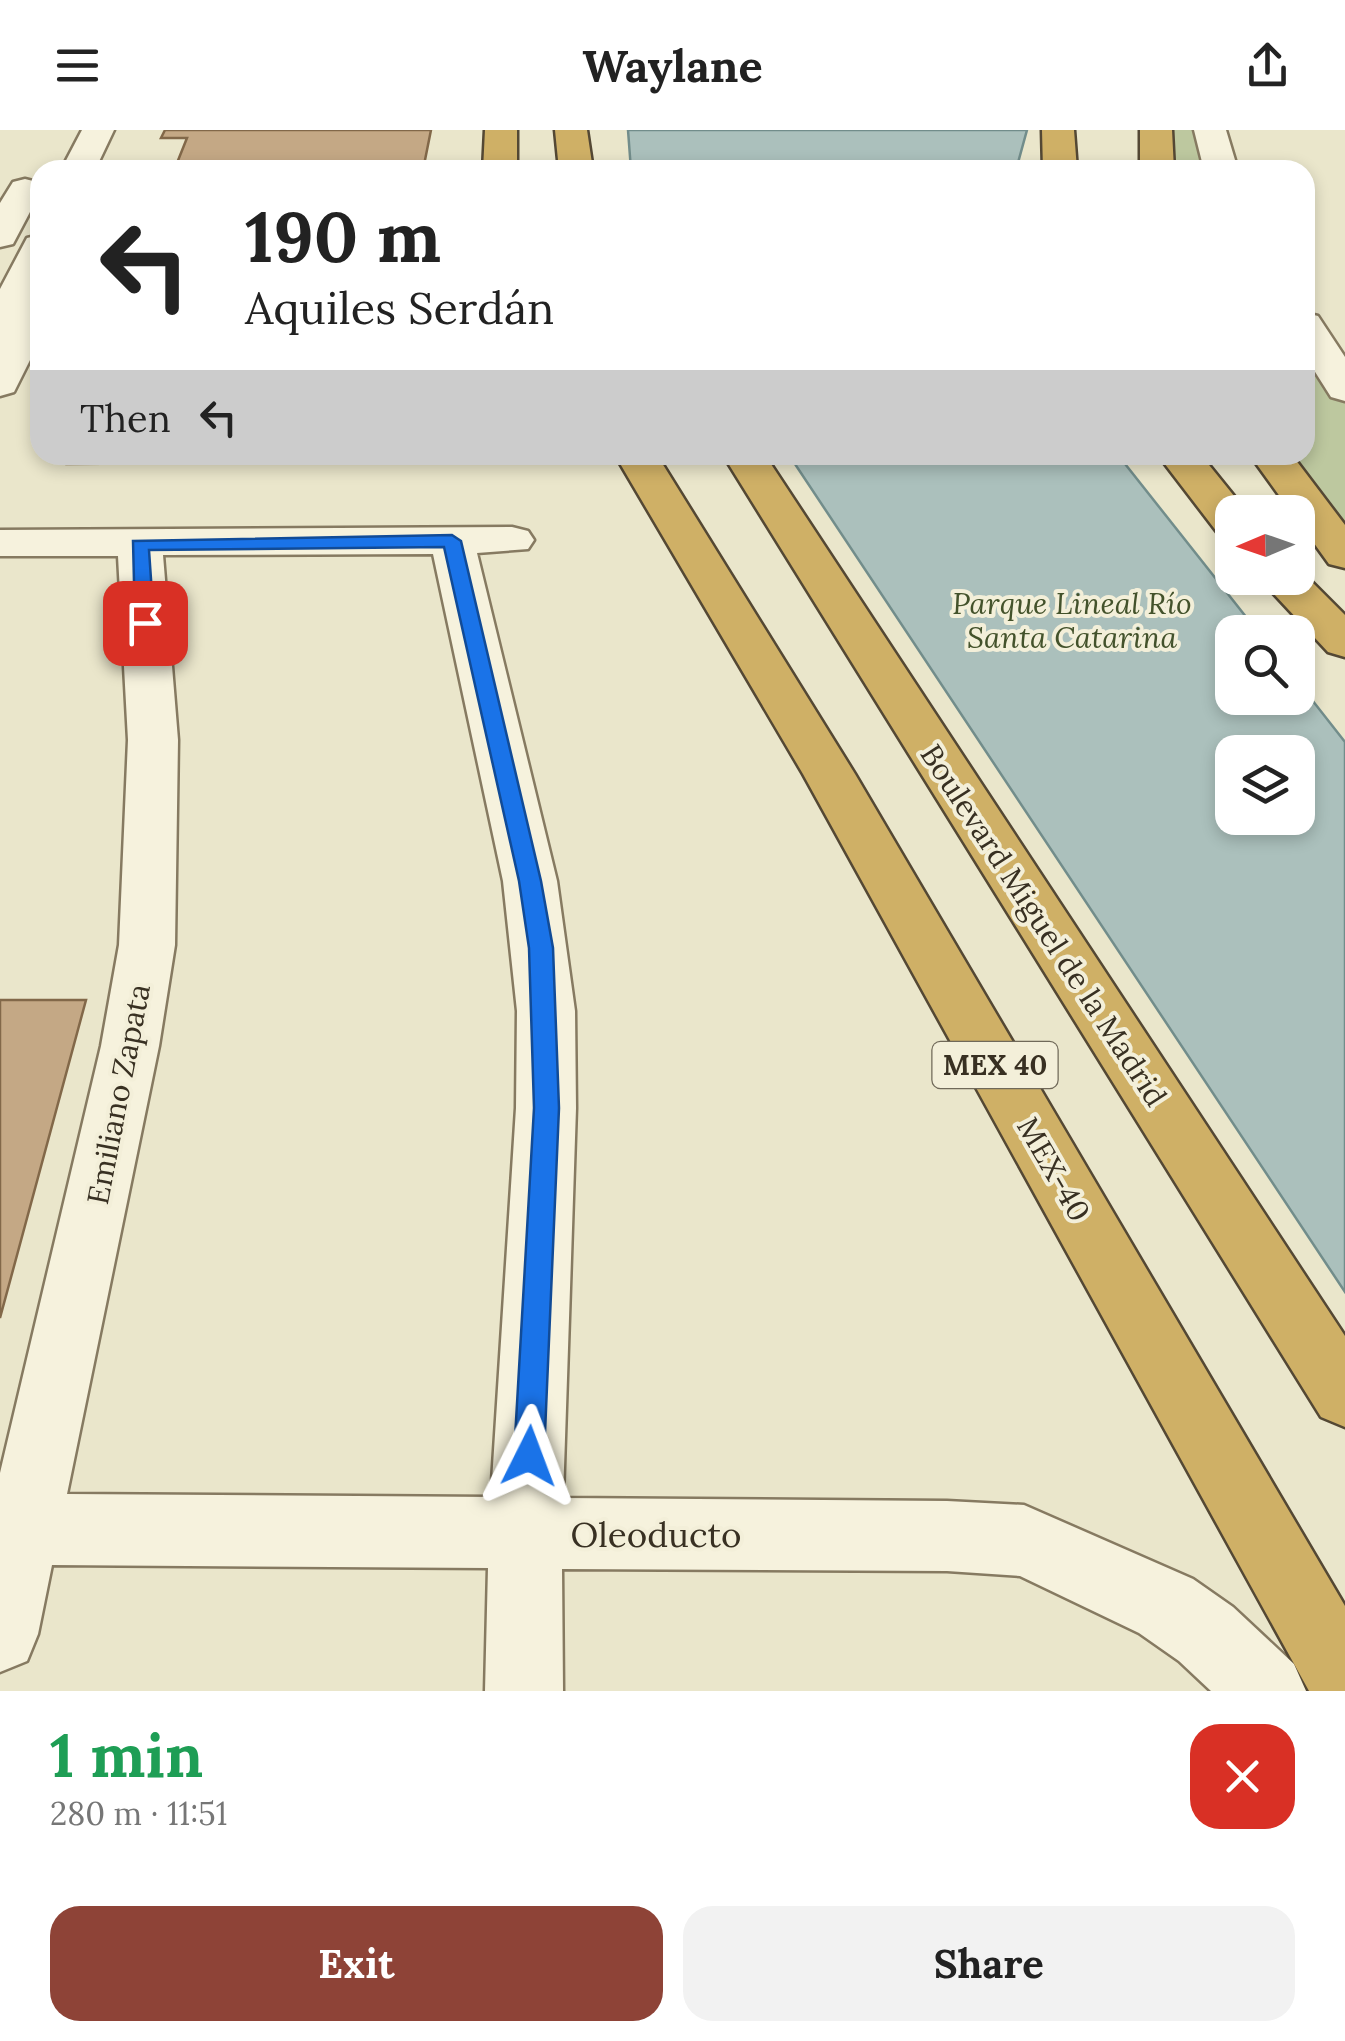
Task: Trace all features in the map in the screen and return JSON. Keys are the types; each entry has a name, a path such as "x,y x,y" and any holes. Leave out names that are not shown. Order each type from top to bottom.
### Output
{"highway":[{"path":"500,130 500,160"},
{"path":"571,130 575,160"},
{"path":"1058,130 1060,160"},
{"path":"1156,130 1158,160"},
{"name":"MEX-40","path":"642,465 829,774 1345,1680"},
{"name":"Boulevard Miguel de la Madrid","path":"750,465 1345,1395"},
{"path":"1187,465 1215,501"},
{"path":"1278,465 1345,554"},
{"path":"1299,595 1345,642"}],"street":[{"path":"83,160 98,130"},
{"path":"106,160 120,130"},
{"path":"1210,130 1218,160"},
{"path":"0,236 25,189"},
{"path":"0,327 30,266"},
{"path":"0,384 30,321"},
{"path":"1317,336 1345,389"},
{"path":"0,543 512,540"},
{"path":"452,541 530,881 544,980 546,1108 525,1533 524,1691"},
{"name":"Emiliano Zapata","path":"0,1634 13,1529 130,1046 147,945 152,740 140,545"},
{"name":"Oleoducto","path":"13,1529 947,1536 1024,1540 1166,1606 1206,1634 1267,1691"}],"green space":[{"path":"1156,130 1210,130 1218,160 1157,160"},
{"path":"1315,340 1345,389 1345,555 1315,514 1315,495 1301,495 1278,465 1315,465"}],"shaded area":[{"path":"628,130 1027,130 1019,160 630,160"},
{"name":"Parque Lineal Río Santa Catarina","path":"796,465 1126,465 1215,578 1215,595 1229,595 1245,615 1215,615 1215,715 1315,715 1315,704 1345,742 1345,1292"}],"building":[{"path":"165,130 431,130 425,160 178,160 187,138 161,138"},
{"path":"0,1000 86,1000 0,1318"}],"route":[{"path":"145,623 140,545 452,541 530,881 541,948 546,1011 546,1108 529,1456"}]}
